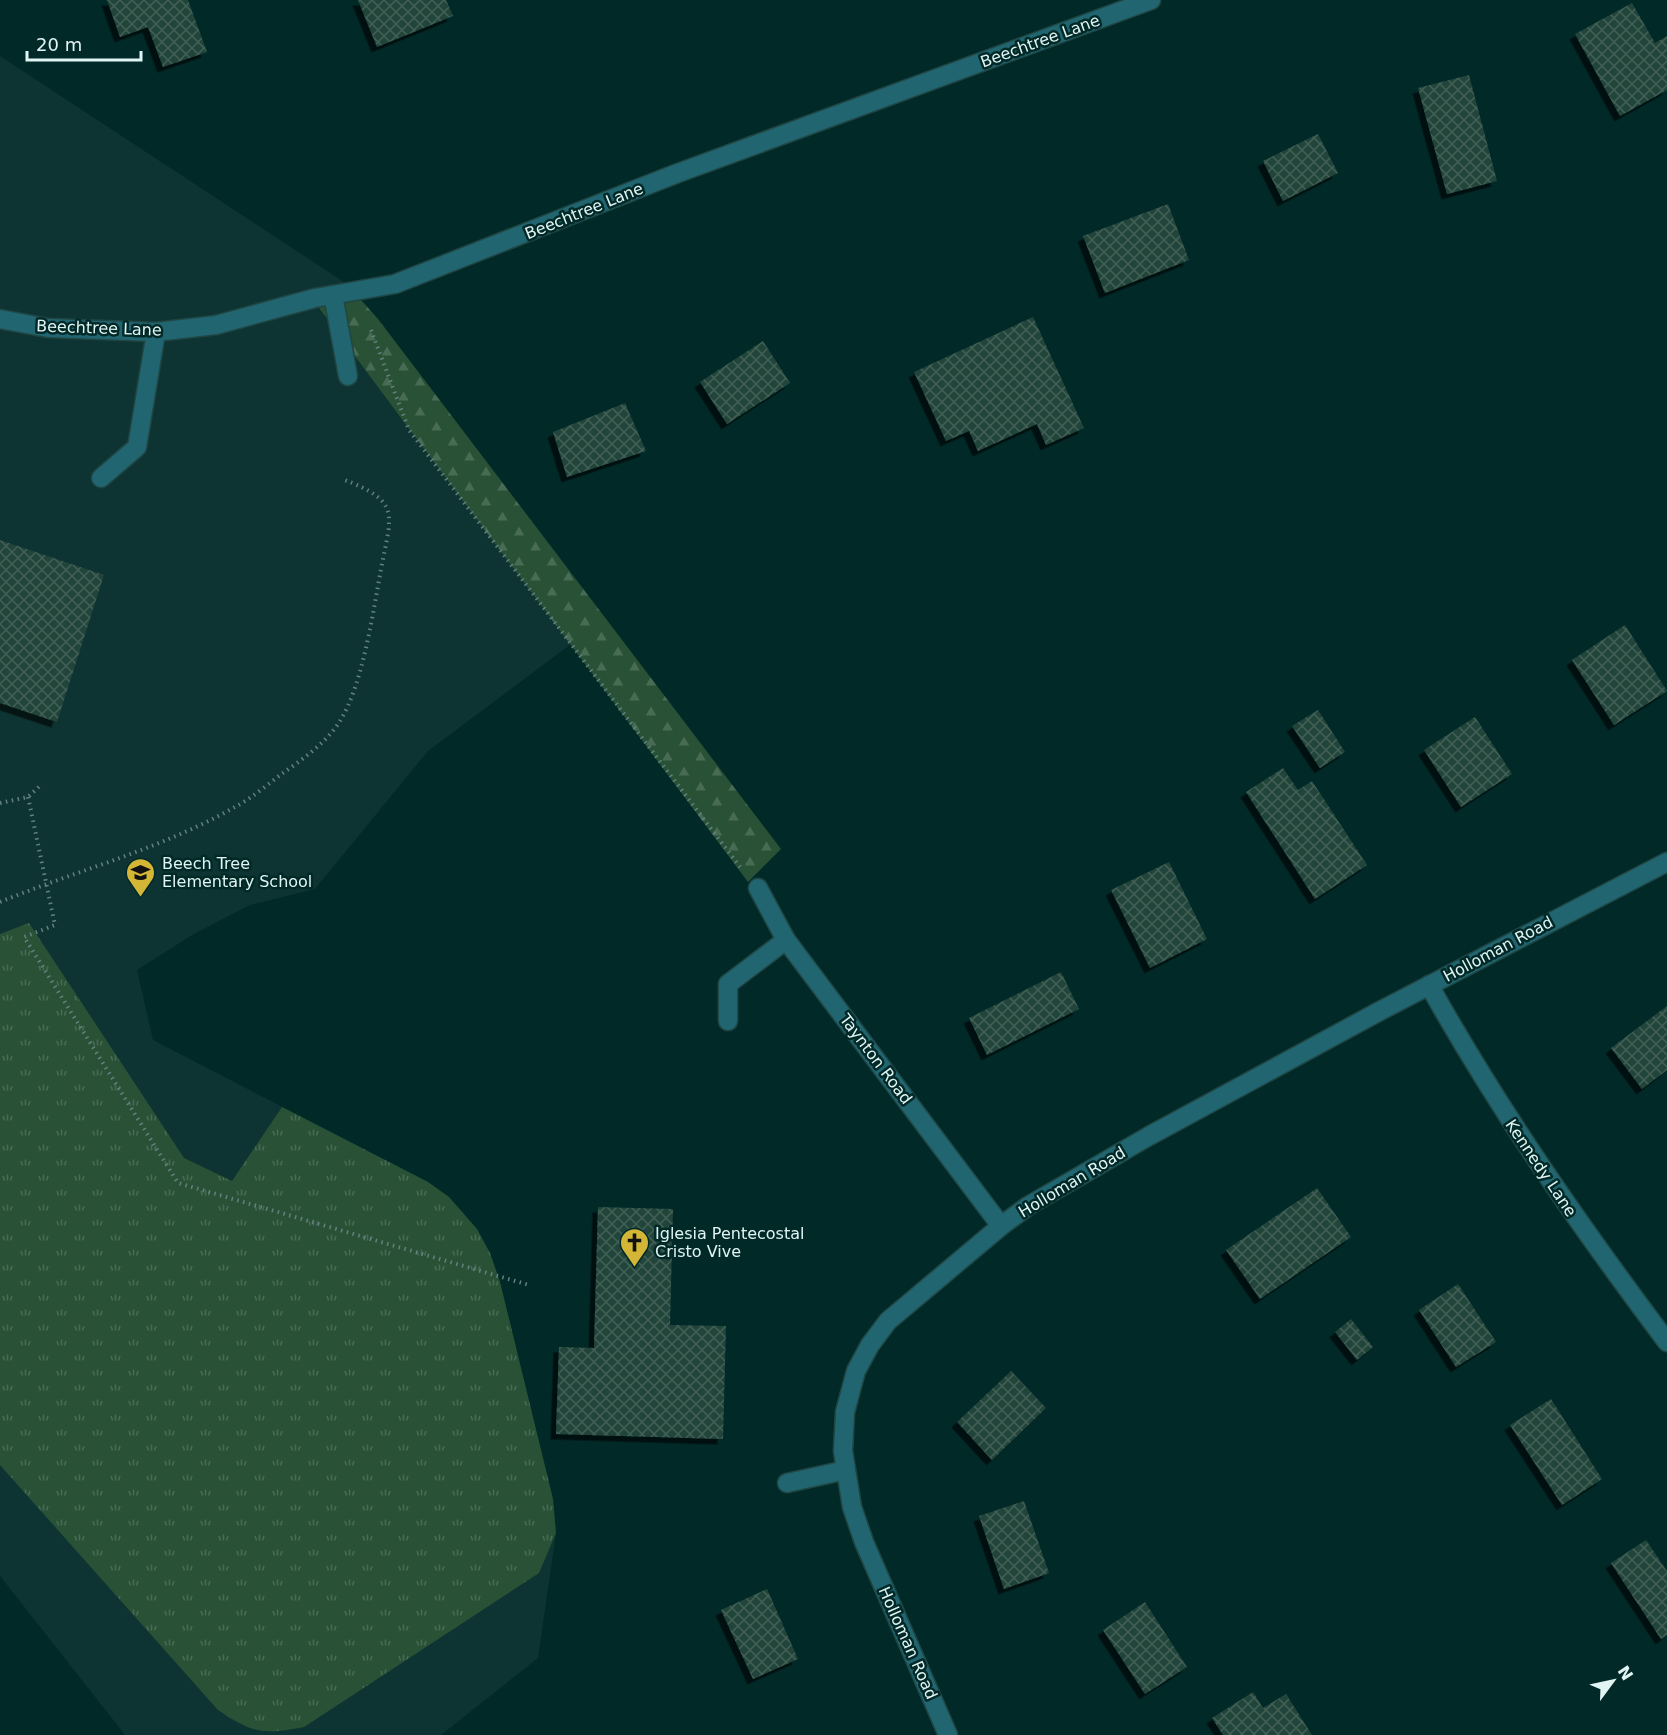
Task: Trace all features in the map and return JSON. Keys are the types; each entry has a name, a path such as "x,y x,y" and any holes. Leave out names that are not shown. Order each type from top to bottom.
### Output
{"street":[{"name":"Beechtree Lane","path":"0,319 48,328 156,332 216,325 333,295 395,284 678,173 1151,0"},
{"path":"333,295 348,376"},
{"path":"101,478 137,447 156,332"},
{"name":"Holloman Road","path":"948,1735 864,1542 852,1507 843,1451 845,1413 856,1371 870,1345 888,1321 1028,1206 1149,1136 1429,985 1667,862"},
{"name":"Taynton Road","path":"758,888 786,940 1001,1226"},
{"path":"728,1021 728,984 786,940"},
{"name":"Kennedy Lane","path":"1429,985 1516,1133 1667,1342"},
{"path":"787,1483 846,1470"}],"path":[{"path":"369,323 409,430 758,888"},
{"path":"0,902 165,840 236,807 309,754 340,722 355,684 372,615 391,517 383,501 374,492 342,479"},
{"path":"0,803 28,797 42,784"},
{"path":"28,797 55,925 24,937 177,1183 529,1285"}],"shaded area":[{"name":"Beech Tree Elementary School","path":"0,56 347,284 315,304 571,644 428,751 315,889 250,905 192,935 137,970 153,1040 428,1182 462,1211 490,1253 500,1282 553,1499 556,1533 538,1658 441,1735 125,1735 0,1576"}],"green space":[{"path":"347,284 378,319 781,849 748,882 315,303"},
{"path":"29,923 184,1158 232,1181 282,1107 428,1182 449,1197 477,1229 490,1253 500,1282 553,1499 556,1533 539,1573 304,1727 278,1731 258,1730 249,1728 218,1710 0,1465 0,934"}],"building":[{"path":"107,0 188,0 207,52 163,67 148,27 120,37"},
{"path":"358,0 446,0 453,16 377,47"},
{"path":"1632,3 1655,43 1667,36 1667,90 1620,116 1575,34"},
{"path":"1469,75 1497,181 1447,194 1418,88"},
{"path":"1318,134 1338,173 1283,201 1263,161"},
{"path":"1168,204 1189,260 1105,293 1083,236"},
{"path":"1033,317 1084,428 1046,445 1037,424 978,451 969,431 946,441 914,372"},
{"path":"763,341 790,383 727,424 700,382"},
{"path":"625,403 646,451 567,477 553,432"},
{"path":"0,540 104,575 57,722 0,703"},
{"path":"1625,625 1667,691 1614,725 1572,660"},
{"path":"1318,710 1345,752 1320,768 1292,726"},
{"path":"1475,717 1512,774 1461,807 1424,750"},
{"path":"1283,768 1298,790 1312,781 1367,865 1315,899 1246,792"},
{"path":"1169,862 1207,939 1150,968 1111,890"},
{"path":"1061,972 1079,1009 987,1055 969,1018"},
{"path":"1667,1006 1667,1070 1642,1089 1611,1048"},
{"path":"1317,1188 1351,1237 1260,1299 1226,1250"},
{"name":"Iglesia Pentecostal Cristo Vive","path":"598,1207 673,1209 670,1325 726,1326 723,1439 556,1434 559,1347 594,1348"},
{"path":"1458,1284 1496,1342 1456,1367 1419,1310"},
{"path":"1351,1319 1373,1347 1357,1360 1335,1332"},
{"path":"1011,1371 1046,1408 992,1460 957,1422"},
{"path":"1551,1399 1602,1479 1562,1505 1510,1425"},
{"path":"1024,1501 1049,1573 1004,1589 979,1516"},
{"path":"1646,1540 1667,1571 1667,1635 1661,1639 1611,1563"},
{"path":"767,1589 798,1659 753,1679 721,1610"},
{"path":"1145,1602 1187,1667 1145,1694 1103,1630"},
{"path":"1253,1692 1263,1708 1286,1694 1312,1735 1223,1735 1212,1718"}],"place":[{"name":"Beech Tree Elementary School","path":"141,898"},
{"name":"Iglesia Pentecostal Cristo Vive","path":"634,1268"}]}
